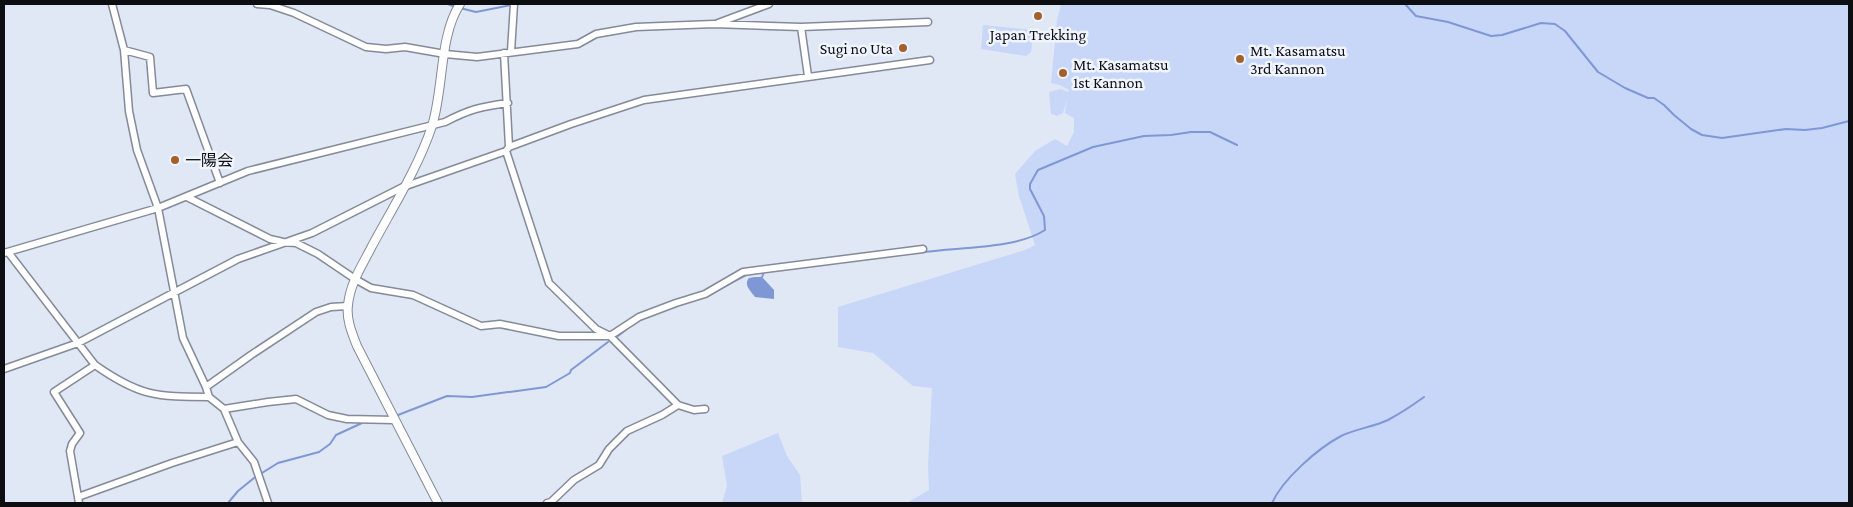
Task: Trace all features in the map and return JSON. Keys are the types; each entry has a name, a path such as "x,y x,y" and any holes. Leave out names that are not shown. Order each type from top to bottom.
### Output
{"street":[{"path":"112,4 124,50 129,111 136,142 158,208 173,294 183,338 209,397 224,409 238,442 254,462 268,503"},
{"path":"257,4 270,5 294,13 366,47 386,49 405,47 477,57 511,51 578,44 596,34 636,27 714,24 802,27 928,22"},
{"path":"438,503 357,346 349,325 348,306 355,279 422,150 432,125 449,28 454,12 460,4"},
{"path":"714,24 769,4"},
{"path":"511,51 514,6"},
{"path":"802,27 808,76"},
{"path":"124,50 150,57 153,93 186,89 220,183"},
{"path":"504,53 508,103 508,149 549,283 596,329 610,336 678,405 694,410 705,409"},
{"path":"4,369 78,343 238,259 312,233 403,187 508,149 570,124 644,100 930,60"},
{"path":"209,397 174,397 149,394 124,384 96,365 6,252 158,208 248,171 445,122 466,111 479,107 508,103"},
{"path":"187,197 270,239 296,243 318,254 371,288 413,295 481,326 500,324 560,336 610,336 639,317 705,294 743,272 923,249"},
{"path":"206,387 316,312 332,307 348,306"},
{"path":"96,365 54,392 80,433 70,451 79,500 163,466 238,442"},
{"path":"224,409 296,399 328,415 347,420 394,420"},
{"path":"547,503 551,502 574,480 599,465 609,449 627,431 662,415 678,405"}],"shaded area":[{"path":"1061,4 1849,4 1849,503 907,503 929,490 928,466 932,388 913,386 873,353 838,347 838,307 1025,250 1035,245 1019,196 1015,174 1035,151 1055,139 1067,146 1074,132 1074,118 1065,113 1067,100 1063,113 1057,116 1051,114 1049,92 1061,89 1068,92 1069,90 1051,83 1057,20"},
{"path":"983,25 1034,30 1031,52 1026,56 981,49"},
{"path":"778,433 787,456 800,475 802,503 722,503 727,486 722,456"}],"water":[{"path":"762,277 774,290 774,299 755,297 748,288 747,281 749,278"}],"waterway":[{"path":"448,4 455,7"},
{"path":"1405,4 1416,16 1448,22 1491,36 1502,35 1541,23 1555,24 1565,31 1598,72 1625,88 1648,98 1654,98 1691,129 1702,135 1722,138 1786,129 1805,130 1822,128 1849,121"},
{"path":"460,8 476,12 511,5"},
{"path":"924,252 1003,244 1019,241 1045,230 1044,216 1030,189 1030,184 1038,170 1093,147 1144,136 1191,132 1210,132 1237,145"},
{"path":"762,277 764,272"},
{"path":"719,289 748,274"},
{"path":"618,336 628,328"},
{"path":"398,415 447,396 472,397 546,387 570,373 571,370 608,342"},
{"path":"1272,503 1292,475 1332,442 1346,434 1388,420 1424,397"},
{"path":"228,503 238,491 254,478 278,463 319,452 330,444 336,435 362,423"}],"place":[{"name":"Japan Trekking","path":"1038,16"},
{"name":"Sugi no Uta","path":"903,48"},
{"name":"Mt. Kasamatsu 3rd Kannon","path":"1240,59"},
{"name":"Mt. Kasamatsu 1st Kannon","path":"1063,73"},
{"name":"一陽会","path":"175,160"}]}
